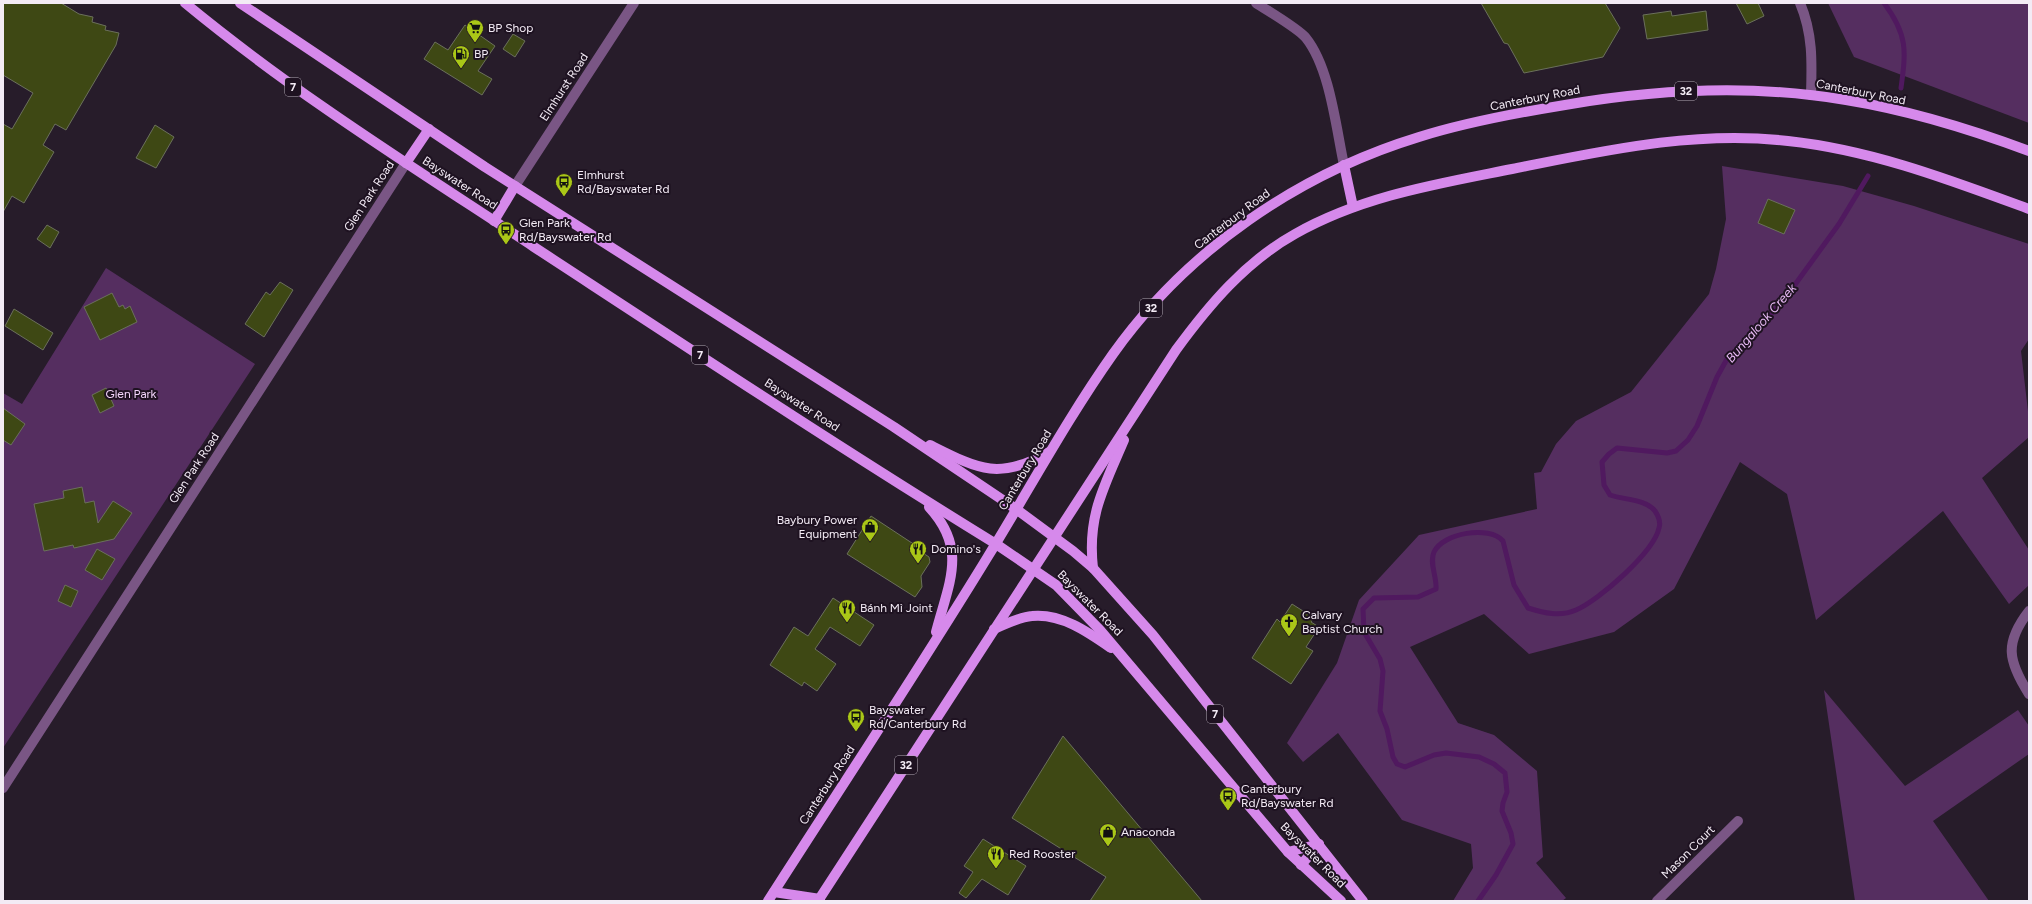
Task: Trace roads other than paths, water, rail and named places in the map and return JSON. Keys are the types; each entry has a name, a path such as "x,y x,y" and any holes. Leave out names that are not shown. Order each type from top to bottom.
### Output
{"main road":[{"name":"Bayswater Road","path":"185,3 228,39 307,98 494,221 996,544 1056,585 1124,658 1288,852 1341,901"},
{"name":"Bayswater Road","path":"240,3 515,186 894,427 1055,537 1093,568 1158,641 1246,755 1319,844 1363,901"},
{"name":"Canterbury Road","path":"771,897 996,544 1016,509 1114,352 1141,318 1204,254 1261,212 1296,190 1344,165 1420,137 1500,118 1583,102 1635,95 1685,91 1743,90 1811,95 1845,100 1949,124 2029,151"},
{"path":"406,163 429,128"},
{"name":"32","path":"819,900 1176,350 1221,292 1266,253 1293,235 1353,206 1406,191 1601,151 1689,139 1740,137 1795,141 1832,146 1873,156 1925,171 2029,209"},
{"path":"1344,165 1353,206"},
{"path":"494,221 515,186"},
{"path":"1093,568 1091,535 1095,511 1137,411"},
{"path":"894,427 969,464 992,470 1004,470 1018,467 1035,461 1052,451"},
{"path":"921,497 937,515 948,532 953,548 953,564 934,641"},
{"path":"994,629 1026,617 1052,618 1068,622 1093,636 1124,658"},
{"path":"1288,852 1319,844"},
{"path":"1302,866 1319,844"},
{"path":"771,897 819,900"},
{"path":"771,897 786,901"}],"street":[{"name":"Elmhurst Road","path":"515,186 634,3"},
{"path":"1256,3 1306,37 1319,59 1326,79 1344,165"},
{"path":"1800,3 1807,19 1811,38 1811,95"},
{"name":"Glen Park Road","path":"3,788 406,163"},
{"path":"2029,611 2015,630 2011,641 2014,666 2029,694"},
{"name":"Mason Court","path":"1657,901 1738,821"}],"waterway":[{"name":"Bungalook Creek","path":"1884,3 1892,14 1901,34 1904,53 1901,88"},
{"name":"Bungalook Creek","path":"1478,901 1496,875 1513,844 1511,833 1502,811 1507,792 1505,773 1494,764 1479,757 1446,753 1434,755 1405,767 1397,764 1393,757 1387,729 1380,711 1383,671 1380,659 1364,632 1363,609 1374,598 1418,597 1436,589 1432,561 1434,552 1439,545 1447,540 1467,533 1488,533 1503,541 1514,585 1528,608 1552,614 1576,610 1598,597 1624,575 1647,550 1655,538 1660,522 1655,511 1646,504 1610,495 1604,485 1602,462 1617,448 1667,453 1676,451 1688,440 1697,426 1717,377 1727,359 1763,324 1794,286 1839,224 1868,176"}],"place":[{"name":"BP Shop","path":"475,43"},
{"name":"BP","path":"461,69"},
{"name":"Elmhurst Rd/Bayswater Rd","path":"564,197"},
{"name":"Glen Park Rd/Bayswater Rd","path":"506,245"},
{"name":"Baybury Power Equipment","path":"870,542"},
{"name":"Domino's","path":"918,564"},
{"name":"Bánh Mì Joint","path":"847,623"},
{"name":"Calvary Baptist Church","path":"1289,637"},
{"name":"Bayswater Rd/Canterbury Rd","path":"856,732"},
{"name":"Canterbury Rd/Bayswater Rd","path":"1228,811"},
{"name":"Anaconda","path":"1108,847"},
{"name":"Red Rooster","path":"996,869"}],"park label":[{"name":"Glen Park","path":"131,394"}]}
